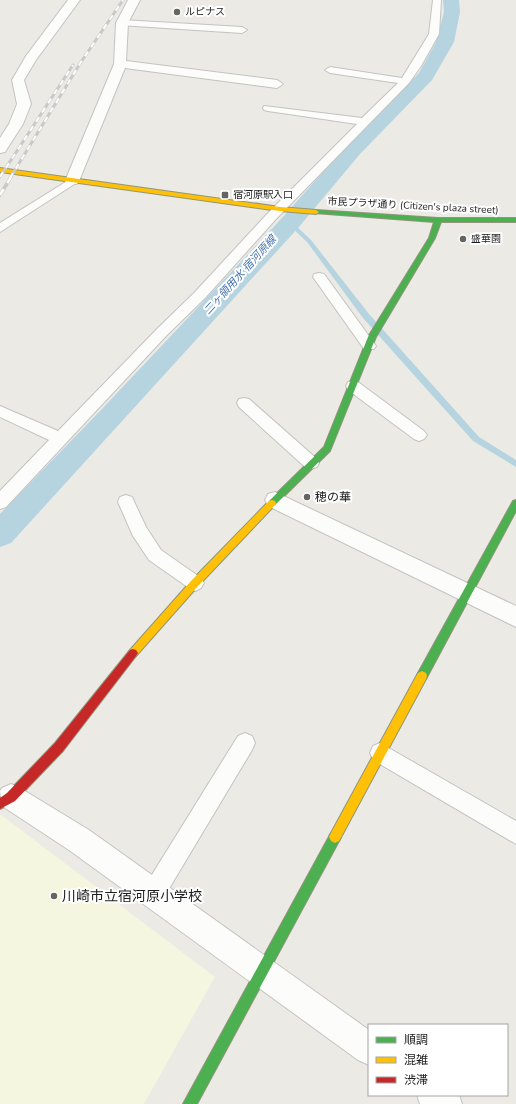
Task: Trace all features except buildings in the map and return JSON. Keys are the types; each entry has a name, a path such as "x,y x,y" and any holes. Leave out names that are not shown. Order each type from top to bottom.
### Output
{"street":[{"path":"0,149 16,124 24,104 18,80 30,59 74,0"},
{"path":"72,181 120,64 122,23 134,0"},
{"path":"120,64 277,84"},
{"name":"市民プラザ通り (Citizen's plaza street)","path":"0,170 284,209 438,220 516,220"},
{"path":"368,1048 79,840 6,800 58,747 127,660 195,583 311,463 327,449 379,325 432,238 438,220"},
{"path":"275,500 516,617"},
{"path":"190,1104 516,503"},
{"path":"434,1096 446,1104"}],"lane":[{"path":"0,502 162,332 200,295 239,251 284,209 405,81 416,66 434,34 437,0"},
{"path":"122,23 211,31 242,30"},
{"path":"330,70 405,81"},
{"path":"268,108 365,122"},
{"path":"0,228 72,181"},
{"path":"319,277 371,342"},
{"path":"353,386 419,435"},
{"path":"244,403 311,463"},
{"path":"0,412 61,439"},
{"path":"126,502 138,531 155,555 195,583"},
{"path":"153,894 245,743"},
{"path":"380,753 516,833"}],"shaded area":[{"name":"川崎市立宿河原小学校","path":"0,814 215,977 144,1104 0,1104"}],"waterway":[{"name":"二ヶ領用水 宿河原線","path":"0,534 112,416 290,223 353,150 426,76 445,42 452,12 451,0"},
{"path":"290,223 309,241 366,316 476,439 516,464"}],"railway":[{"path":"10,178 81,62 123,0"},
{"path":"0,177 73,65"},
{"path":"0,195 11,177"}],"traffic: fast":[{"path":"316,212 438,220 516,220"},
{"path":"272,503 327,449 372,337 432,238 438,220"},
{"path":"422,676 516,503"},
{"path":"190,1104 335,837"}],"traffic: slow":[{"path":"0,170 280,209 316,212"},
{"path":"133,653 195,583 272,503"},
{"path":"335,837 422,676"}],"traffic: jam":[{"path":"0,804 11,797 59,747 133,653"}],"place":[{"name":"ルピナス","path":"177,12"},
{"name":"宿河原駅入口","path":"225,195"},
{"name":"盛華園","path":"463,239"},
{"name":"穂の華","path":"307,497"},
{"name":"川崎市立宿河原小学校","path":"54,896"}]}
